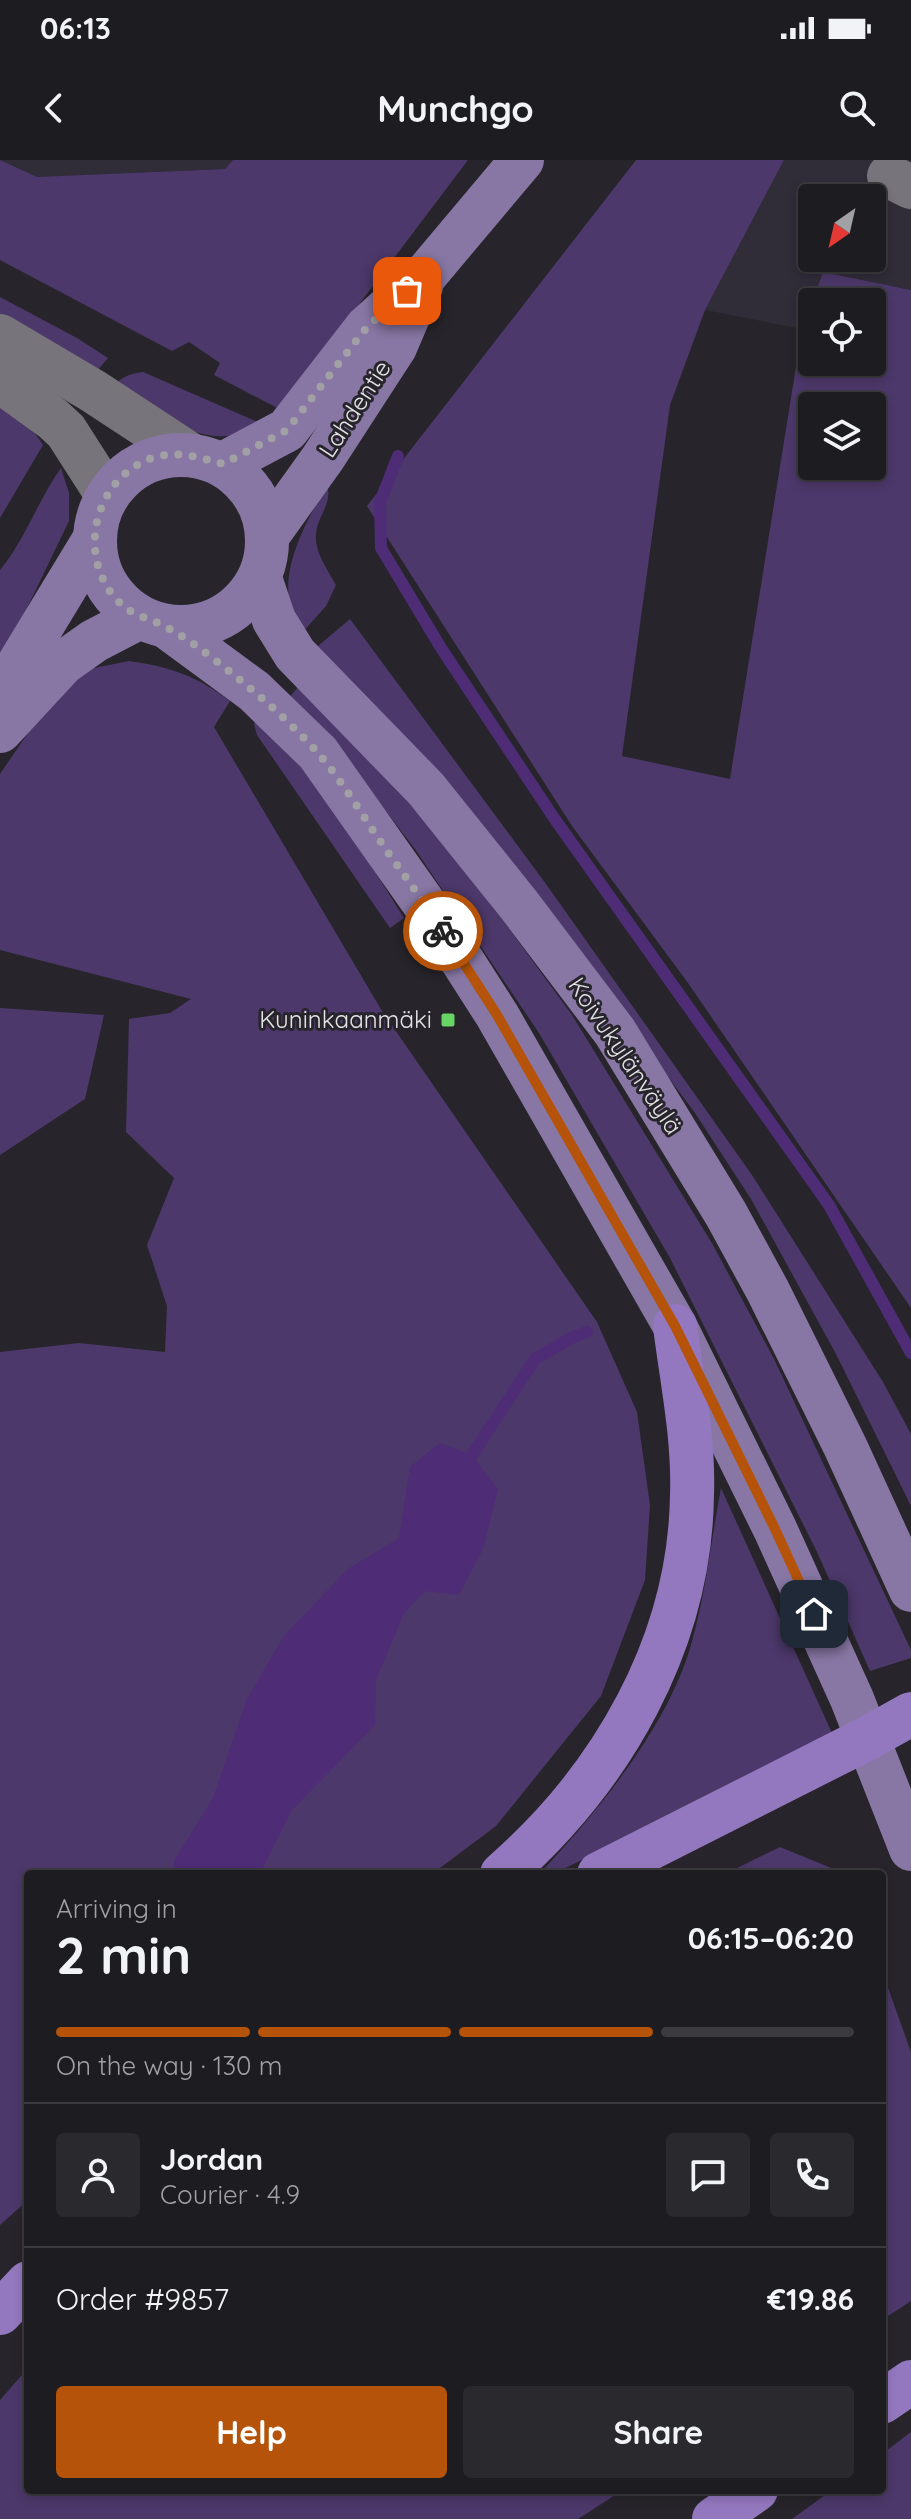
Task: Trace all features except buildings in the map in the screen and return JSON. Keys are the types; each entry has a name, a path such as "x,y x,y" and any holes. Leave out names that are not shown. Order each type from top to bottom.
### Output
{"highway":[{"path":"506,1870 564,1812 606,1758 645,1693 672,1621 682,1585 693,1497 692,1452 675,1326"},
{"path":"607,1870 911,1714"},
{"path":"0,2313 24,2287"},
{"path":"886,2399 911,2382"},
{"path":"714,2519 750,2494"}],"main road":[{"name":"Lahdentie","path":"206,459 287,430 367,327 427,273 522,160"},
{"name":"Lahdentie","path":"268,535 323,458 395,347 427,273"},
{"path":"0,731 63,663 94,641 153,622 201,626 228,614 245,600 260,578 268,535 262,508 245,481 206,459 152,458 125,473 107,495 96,518 94,540 99,571 115,598 153,622 254,691 318,753 440,926 497,1015 675,1326 775,1529 868,1738 911,1849"},
{"path":"0,695 94,540"},
{"name":"Koivukylänväylä","path":"260,578 274,620 295,654 426,789 615,1032 726,1214 768,1291 845,1446 911,1590"}],"street":[{"path":"0,336 206,459"},
{"path":"0,381 66,431 107,495"}],"shaded area":[{"path":"0,160 233,160 225,169 0,179"},
{"path":"0,160 37,177 225,169 233,160 468,160 283,411 214,375 220,363 189,342 172,351 0,260"},
{"path":"636,160 784,160 705,310 670,405 622,756 730,779 798,354 798,376 886,376 886,288 817,288 823,272 911,290 911,1308 688,983 572,826 367,506"},
{"path":"784,160 911,160 911,290 823,272 817,288 798,288 798,328 705,310"},
{"path":"0,297 108,358 90,379 0,318"},
{"path":"143,372 258,422 236,435 204,434 171,423 110,391 124,377"},
{"path":"0,400 23,416 43,445 0,518"},
{"path":"61,468 69,493 69,521 0,664 0,570"},
{"path":"327,485 327,503 317,527 316,540 322,560 336,585 326,606 300,635 290,605 289,574 298,542"},
{"path":"350,619 546,884 752,1175 883,1382 911,1434 911,1506 836,1354 751,1199 695,1113 539,904 311,652"},
{"path":"129,661 158,666 206,685 230,701 214,727 382,1011 597,1322 637,1412 650,1505 645,1580 601,1696 496,1826 437,1870 24,1870 24,2204 0,2225 0,1352 79,1343 165,1352 167,1306 147,1245 174,1178 126,1132 129,1019 170,1013 191,999 0,950 0,774 56,692 94,668"},
{"path":"300,685 382,766 502,919 572,1015 713,1245 774,1359 911,1650 911,1658 870,1671 817,1552 670,1258 539,1033 415,849 364,783 287,700"},
{"path":"257,718 311,770 404,918 390,928 257,735 254,724"},
{"path":"0,1008 104,1015 85,1099 0,1155"},
{"path":"440,1443 472,1455 498,1489 483,1549 459,1595 425,1591 404,1613 376,1680 375,1725 292,1810 262,1870 174,1870 174,1861 213,1798 247,1699 284,1636 348,1569 399,1538 410,1467"},
{"path":"721,1488 832,1733 562,1870 543,1870 607,1796 648,1737 680,1676 701,1606"},
{"path":"780,1847 836,1870 733,1870"},
{"path":"886,1982 911,2052 911,2301 886,2317"},
{"path":"24,2373 24,2494 617,2494 578,2519 0,2519 0,2400"},
{"path":"911,2432 911,2519 792,2519 826,2494 886,2494 886,2451"}],"waterway":[{"path":"398,456 380,502 381,548 441,648 554,818 829,1205 911,1353"},
{"path":"472,1455 535,1359 587,1332"}],"way so far":[{"path":"407,291 367,327 287,430 223,464 189,454 152,458 125,473 107,495 96,518 94,540 99,571 115,598 140,617 167,627 231,673 318,753 443,931"}],"place":[{"name":"Kuninkaanmäki","path":"448,1020"}],"route":[{"path":"443,931 497,1015 675,1326 814,1614"}]}
